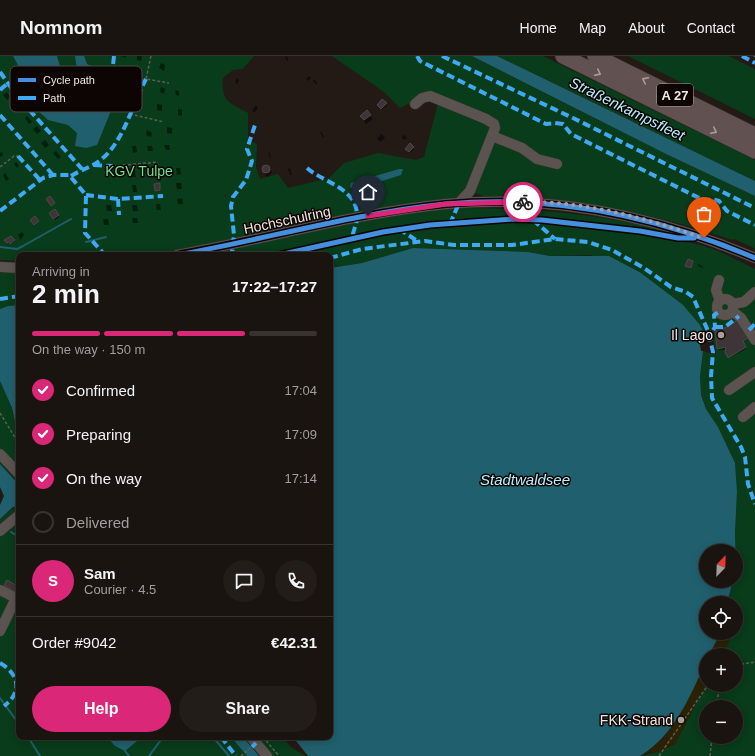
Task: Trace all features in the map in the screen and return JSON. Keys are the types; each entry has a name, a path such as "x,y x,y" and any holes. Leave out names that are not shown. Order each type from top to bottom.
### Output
{"highway":[{"name":"A 27","path":"563,56 755,151"},
{"name":"A 27","path":"595,56 755,134"}],"street":[{"path":"415,104 422,98 430,96 486,119 494,124 495,128 470,191 459,203"},
{"path":"492,136 522,148 537,158 557,164"},
{"path":"470,191 481,203"},
{"name":"Hochschulring","path":"191,252 357,218 459,203 526,202 577,206 622,214 696,235 755,258"},
{"path":"0,267 16,268"},
{"path":"719,280 716,290 720,301 728,300 755,340"},
{"path":"732,308 753,297"},
{"path":"729,390 755,372"},
{"path":"743,417 755,408"},
{"path":"0,454 16,471"},
{"path":"0,531 16,518"},
{"path":"0,590 16,598 0,631"},
{"path":"251,742 267,756"}],"path":[{"path":"151,56 146,79 169,83"},
{"path":"130,114 164,122"},
{"path":"0,167 14,156 18,156"},
{"path":"113,166 158,162"},
{"path":"0,413 16,439"},
{"path":"743,664 755,662"},
{"path":"659,756 703,692"},
{"path":"266,740 279,756"},
{"path":"241,756 251,742"},
{"path":"710,756 711,744"}],"green space":[{"name":"KGV Tulpe","path":"0,56 254,56 243,69 233,70 223,78 223,92 225,97 231,103 248,113 248,140 257,144 256,167 260,179 278,174 288,188 329,178 344,163 378,153 416,160 424,157 438,103 423,100 400,108 384,92 332,56 472,56 666,154 755,196 755,252 754,248 734,239 732,240 702,230 642,214 582,204 488,198 472,193 455,199 372,209 206,245 165,252 16,252 16,261 0,260","holes":["391,173 354,190 350,187 351,183"]},
{"path":"497,56 543,56 755,160 755,181"},
{"path":"628,56 729,56 755,69 755,119"},
{"path":"456,208 513,209 598,217 682,235 684,242 693,243 711,249 755,269 755,756 640,756 661,751 675,744 702,692 743,692 743,648 726,648 730,640 743,640 743,596 729,596 731,588 743,588 743,544 735,544 737,491 735,463 718,427 706,409 701,395 700,376 703,351 716,355 712,329 704,333 700,325 641,273 591,255 550,256 528,252 413,248 362,263 333,268 333,252 219,252 393,216"},
{"path":"0,273 16,273 16,305 0,309"},
{"path":"0,381 12,408 16,426 16,482 0,464"},
{"path":"16,506 16,740 234,740 247,756 0,756 0,519"},
{"path":"246,740 286,740 290,746 305,756 259,756"}],"sand":[{"path":"716,640 730,640 726,648 712,648"},
{"name":"FKK-Strand","path":"699,676 699,692 702,692 675,744 661,751 643,754 663,739 687,701"}],"water":[{"path":"13,56 57,56 60,66 18,66"},
{"path":"75,56 84,56 87,64 91,66 76,66"},
{"path":"472,56 497,56 755,181 755,196 666,154"},
{"path":"40,112 111,112 97,145 86,148 75,146 77,133 68,125 48,120"},
{"path":"403,169 401,175 354,190 350,187 351,183"},
{"name":"Stadtwaldsee","path":"413,248 528,252 550,256 609,256 641,273 683,305 700,325 704,333 698,334 701,351 703,351 700,376 701,395 706,409 718,427 735,463 737,491 736,544 699,544 699,588 731,588 729,596 699,596 699,640 717,640 713,648 699,648 699,676 680,714 662,738 652,748 640,756 308,756 295,740 333,740 333,268 362,263"},
{"path":"16,305 16,426 12,408 0,381 0,309"},
{"path":"0,464 16,482 16,506 13,507 0,519 0,505 4,496 0,487"},
{"path":"110,740 138,740 125,751 115,746"},
{"path":"234,740 246,740 259,756 247,756"}],"building":[{"path":"382,99 387,103 381,109 377,105"},
{"path":"367,110 371,115 364,120 360,116"},
{"path":"410,143 414,147 409,152 405,149"},
{"path":"264,165 268,165 270,169 268,173 264,173 262,171 262,167"},
{"path":"160,183 160,190 155,191 154,184"},
{"path":"50,196 55,203 51,206 46,199"},
{"path":"55,209 59,215 53,219 49,213"},
{"path":"35,216 39,221 34,225 30,220"},
{"path":"11,236 15,240 10,244 4,240"},
{"path":"688,259 693,261 691,268 685,266"},
{"path":"737,320 748,338 743,341 746,347 728,358 725,352 726,347 717,349 715,329 725,328"},
{"path":"7,580 16,585 16,593 4,585"}],"waterway":[{"path":"0,247 17,249 71,219"},
{"path":"86,242 106,237"},
{"path":"11,532 16,535"},
{"path":"0,698 16,720"},
{"path":"30,740 40,756"},
{"path":"149,756 161,740"},
{"path":"216,740 229,756"},
{"path":"125,751 129,756"}],"marked path":[{"path":"114,56 114,66"},
{"path":"417,56 420,61 546,124 563,124 571,134 705,201 712,199 719,201 727,211 755,225"},
{"path":"442,56 573,118 755,208"},
{"path":"742,56 755,63"},
{"path":"0,72 10,86"},
{"path":"142,87 146,79"},
{"path":"0,90 8,83"},
{"path":"31,112 82,169"},
{"path":"71,176 95,164 103,158 117,141 132,112"},
{"path":"0,115 53,175"},
{"path":"233,252 232,251 234,235 231,206 233,197 246,180 252,161 247,149 255,125"},
{"path":"18,156 40,180"},
{"path":"94,165 113,166"},
{"path":"307,168 339,187 352,199 356,207 357,217 352,238"},
{"path":"0,211 43,178 53,175 69,175 86,195 85,233 102,252"},
{"path":"86,195 118,199 163,196"},
{"path":"118,199 119,215"},
{"path":"450,224 459,203"},
{"path":"533,220 555,239"},
{"path":"399,229 419,242"},
{"path":"333,257 362,249 425,241 454,245 512,245 555,239 588,242 612,250 644,268 671,287 686,292 693,297 708,331 713,352 711,376 712,398 741,447 745,457 748,484 755,504"},
{"path":"0,299 16,296"},
{"path":"713,330 715,327 714,315 719,312"},
{"path":"715,327 725,327 739,316"},
{"path":"749,330 755,324"},
{"path":"0,663 11,672 16,683 14,695 4,706"},
{"path":"223,740 236,756"},
{"path":"252,747 256,743"}],"cycle path":[{"path":"194,252 345,220 412,208 446,204 526,202 604,212 642,220 680,230 755,258"},
{"path":"293,252 383,232 430,225 514,219 542,220 640,231 678,238 694,238"}],"way so far":[{"path":"523,202 577,206 622,214 704,238"}],"place":[{"name":"Il Lago","path":"721,335"},
{"name":"FKK-Strand","path":"681,720"}],"route":[{"path":"368,216 446,204 523,202"}],"water label":[{"name":"Straßenkampsfleet","path":"627,109"}]}
